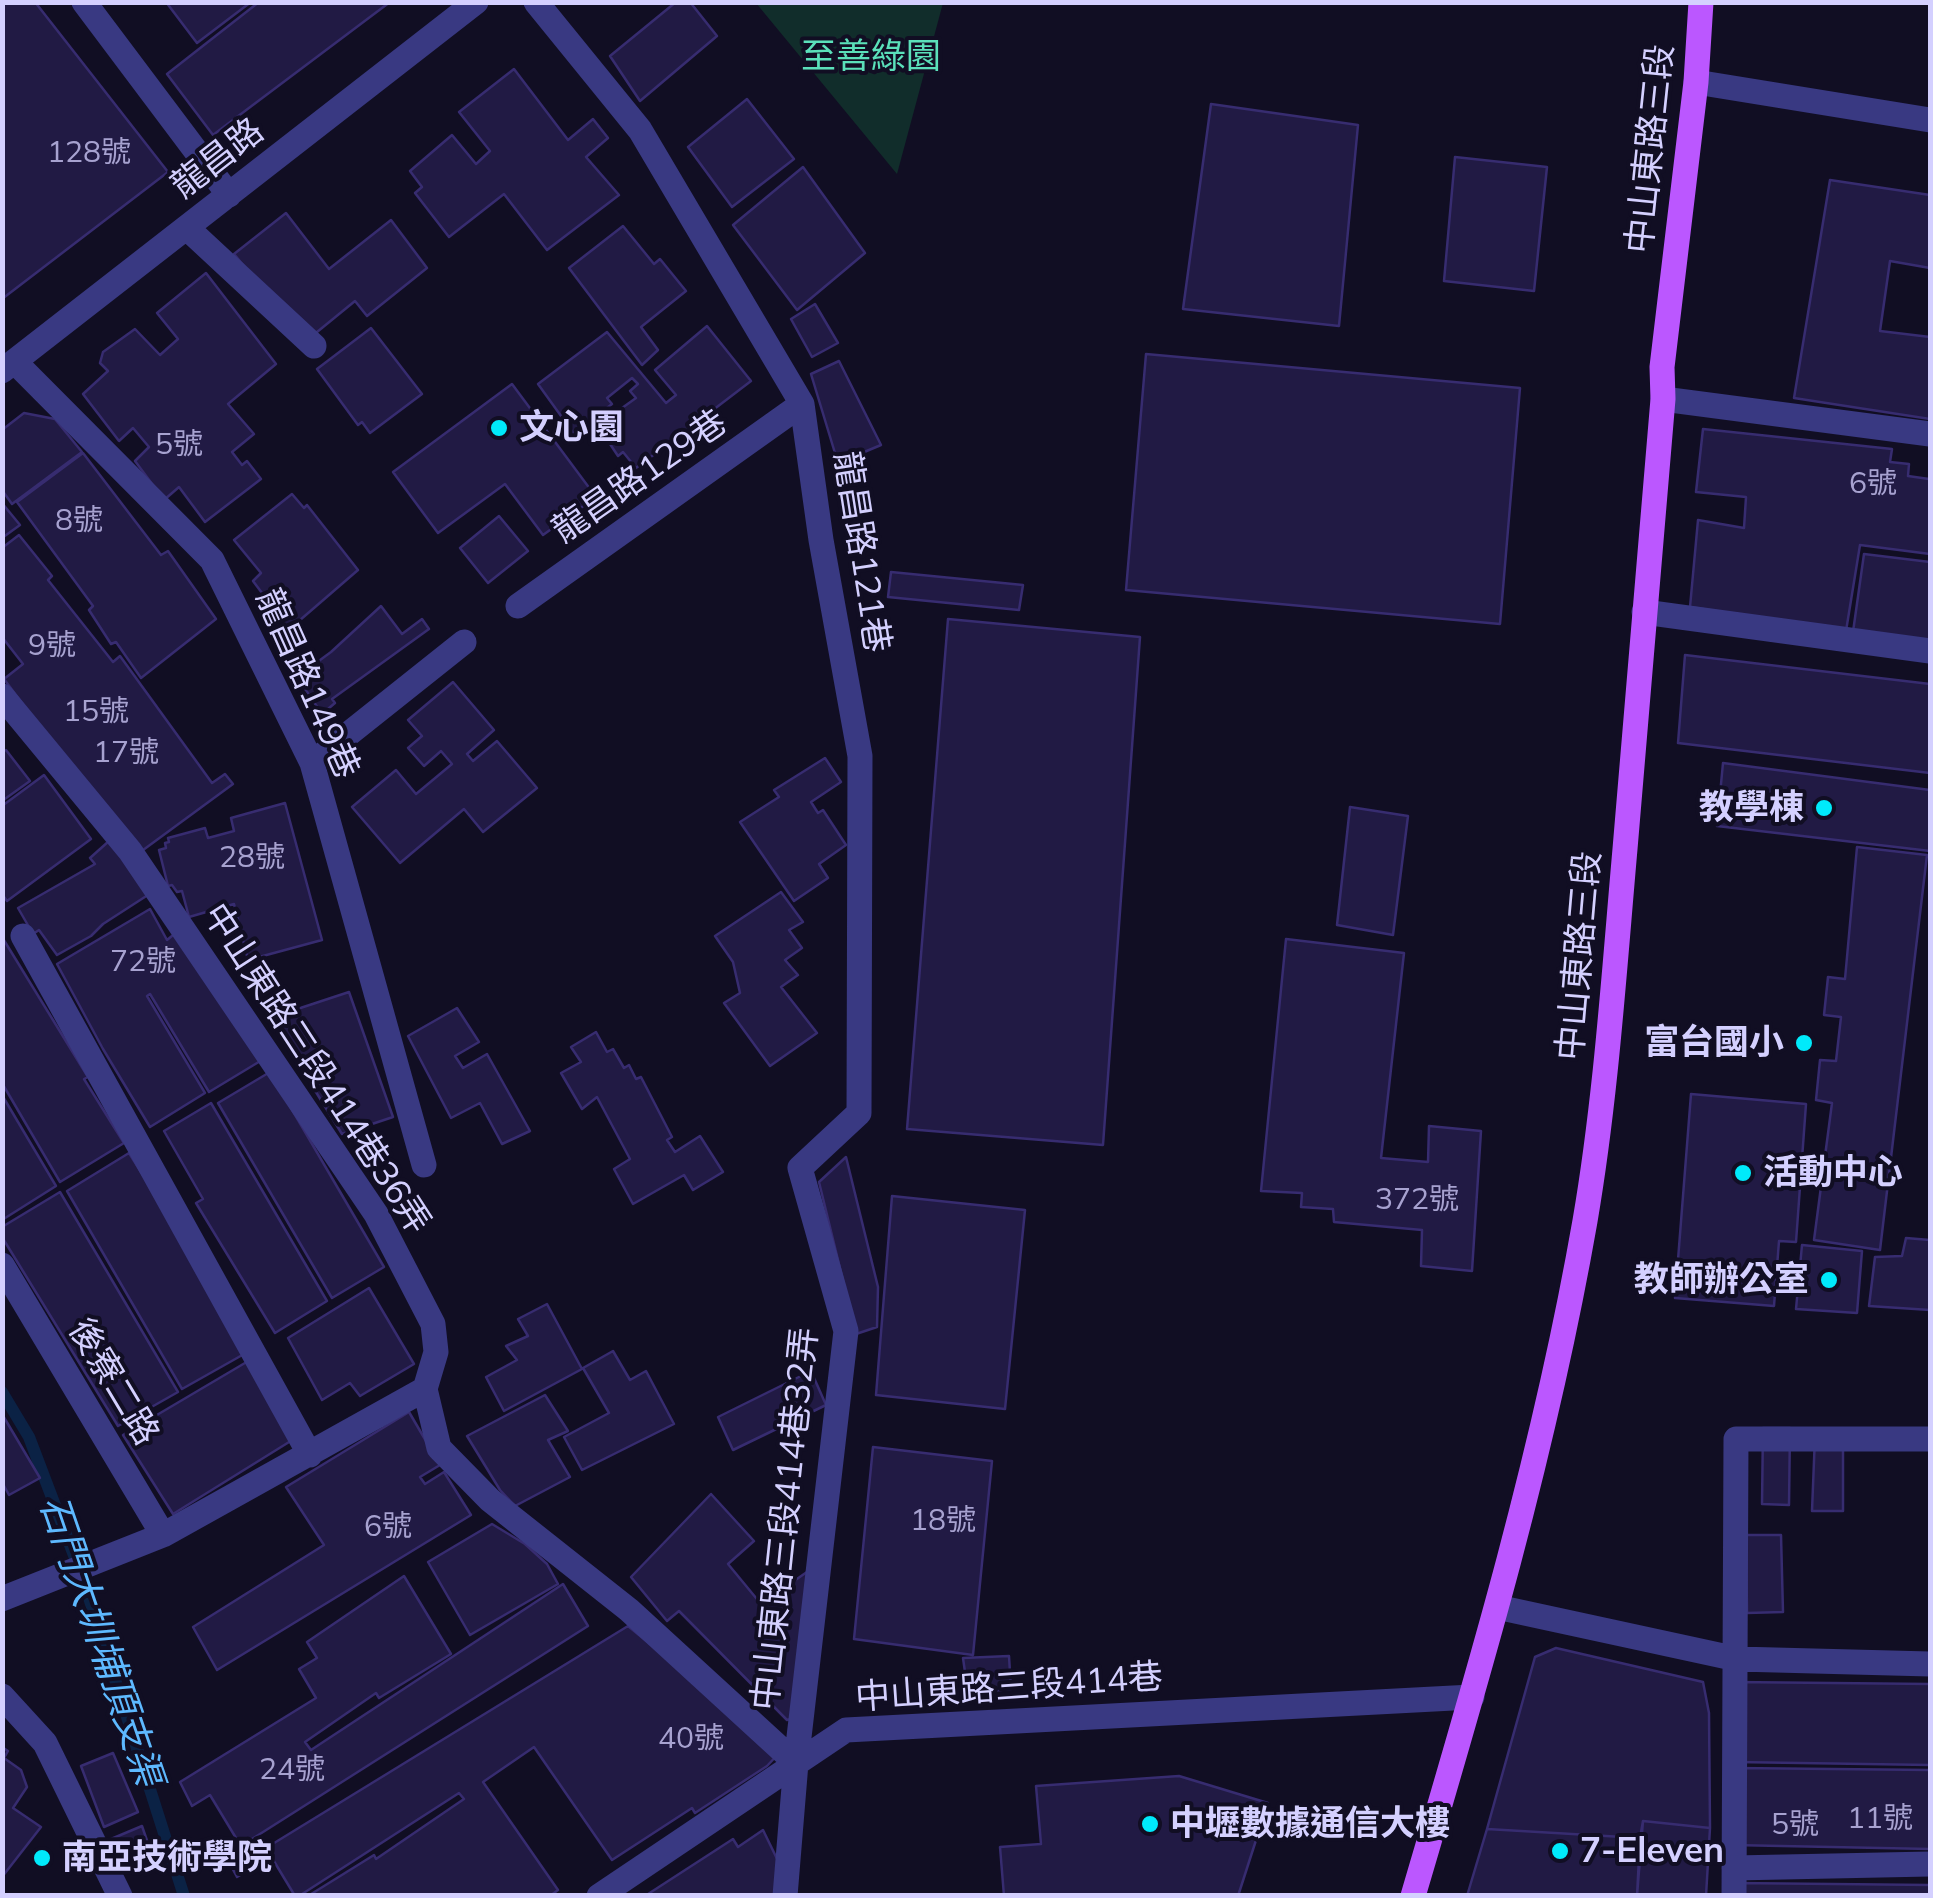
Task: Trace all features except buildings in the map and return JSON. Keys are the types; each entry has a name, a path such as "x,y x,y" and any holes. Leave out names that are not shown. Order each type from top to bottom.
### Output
{"main road":[{"name":"中山東路三段","path":"1412,1896 1519,1524 1562,1343 1585,1219 1607,1061 1663,399 1662,367 1696,82 1701,2"}],"street":[{"path":"84,2 229,194"},
{"name":"龍昌路","path":"9,366 476,2"},
{"name":"龍昌路121巷","path":"536,2 640,130 802,404 821,540 860,756 860,1114 800,1168"},
{"path":"1696,82 1930,120"},
{"path":"187,228 314,346"},
{"name":"龍昌路149巷","path":"9,366 212,560 312,763 424,1166"},
{"path":"1663,399 1930,434"},
{"name":"龍昌路129巷","path":"518,606 802,404"},
{"path":"1644,612 1930,651"},
{"path":"312,763 464,642"},
{"name":"中山東路三段414巷36弄","path":"2,696 130,851 376,1214 432,1324 436,1352 425,1389 439,1448 490,1500 629,1610 796,1763"},
{"path":"23,936 310,1455"},
{"name":"中山東路三段414巷32弄","path":"785,1896 796,1763 846,1332 800,1168"},
{"name":"後寮二路","path":"2,1265 163,1536"},
{"path":"2,1599 163,1536 425,1389"},
{"path":"1734,1896 1736,1438 1930,1439"},
{"path":"1497,1607 1736,1659 1930,1664"},
{"path":"2,1696 45,1742 120,1896"},
{"name":"中山東路三段414巷","path":"599,1896 846,1730 1472,1697"},
{"path":"1734,1868 1930,1864"}],"green space":[{"name":"至善綠園","path":"756,3 943,3 897,174"}],"waterway":[{"name":"石門大圳埔頂支渠","path":"2,1392 29,1437 83,1579 184,1896"}],"place":[{"name":"文心園","path":"499,428"},
{"name":"教學棟","path":"1824,808"},
{"name":"富台國小","path":"1804,1043"},
{"name":"活動中心","path":"1743,1173"},
{"name":"教師辦公室","path":"1829,1280"},
{"name":"中壢數據通信大樓","path":"1150,1824"},
{"name":"7-Eleven","path":"1560,1851"},
{"name":"南亞技術學院","path":"42,1858"}]}
